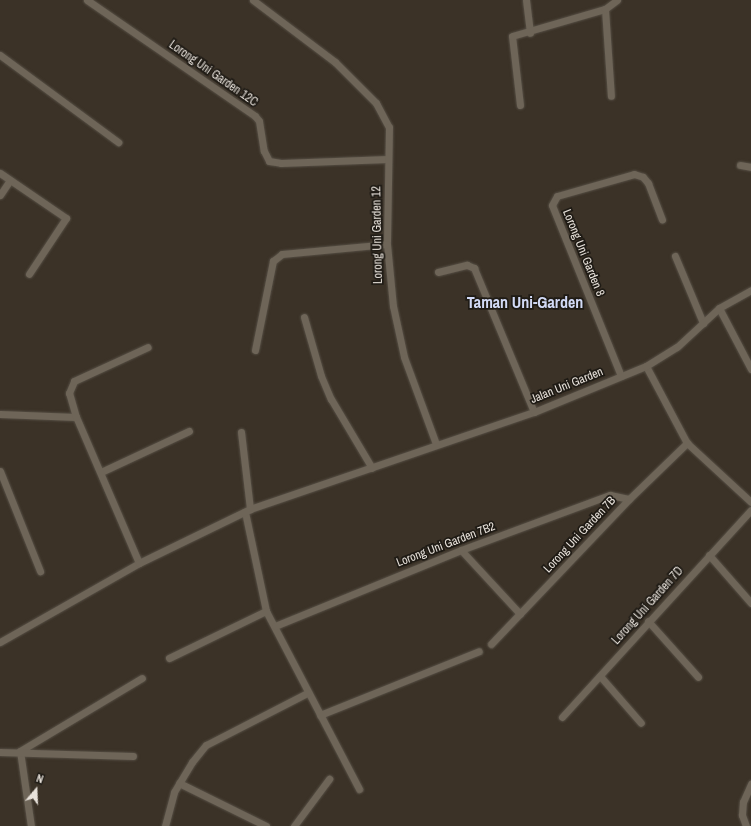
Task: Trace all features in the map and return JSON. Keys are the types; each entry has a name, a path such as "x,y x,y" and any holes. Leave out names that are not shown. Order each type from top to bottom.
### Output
{"street":[{"name":"Lorong Uni Garden 12C","path":"87,0 255,116 259,121 264,151 269,161 281,163 388,159"},
{"name":"Lorong Uni Garden 12","path":"253,0 335,62 364,90 384,116 389,127 387,244 392,306 404,356 436,444"},
{"path":"526,0 530,33"},
{"path":"520,106 512,36 530,33 604,9 617,0"},
{"path":"604,9 611,96"},
{"path":"0,55 118,142"},
{"path":"740,165 751,167"},
{"path":"0,173 66,218 29,274"},
{"name":"Lorong Uni Garden 8","path":"621,376 552,205 557,196 634,174 643,177 648,183 662,219"},
{"path":"0,195 10,180"},
{"path":"255,350 273,261 282,254 387,244"},
{"path":"675,256 703,323"},
{"path":"438,272 467,265 474,268 534,412"},
{"name":"Jalan Uni Garden","path":"0,642 139,563 248,510 372,468 436,444 534,412 646,366 677,347 719,308 751,290"},
{"path":"719,308 751,370"},
{"path":"304,317 320,376 331,399 372,468"},
{"path":"139,563 76,417 69,393 70,387 74,381 148,347"},
{"path":"646,366 686,443 751,502"},
{"path":"0,414 76,417"},
{"path":"101,472 189,431"},
{"path":"241,432 248,510 266,611 275,626 307,693 359,789"},
{"name":"Lorong Uni Garden 7B","path":"491,644 629,499 686,443"},
{"path":"0,474 40,571"},
{"name":"Lorong Uni Garden 7B2","path":"275,626 461,550 610,495 629,499"},
{"name":"Lorong Uni Garden 7D","path":"562,717 648,621 751,510"},
{"path":"461,550 520,614"},
{"path":"709,555 751,603"},
{"path":"169,658 266,611"},
{"path":"648,621 698,677"},
{"path":"320,715 479,651"},
{"path":"600,676 641,723"},
{"path":"20,751 142,678"},
{"path":"166,826 174,792 206,745 307,693"},
{"path":"20,751 31,826"},
{"path":"0,752 20,751 134,756"},
{"path":"294,826 329,778"},
{"path":"179,784 266,826"},
{"path":"746,826 742,816 743,802 751,784"}],"district":[{"name":"Taman Uni-Garden","path":"525,302"}]}
